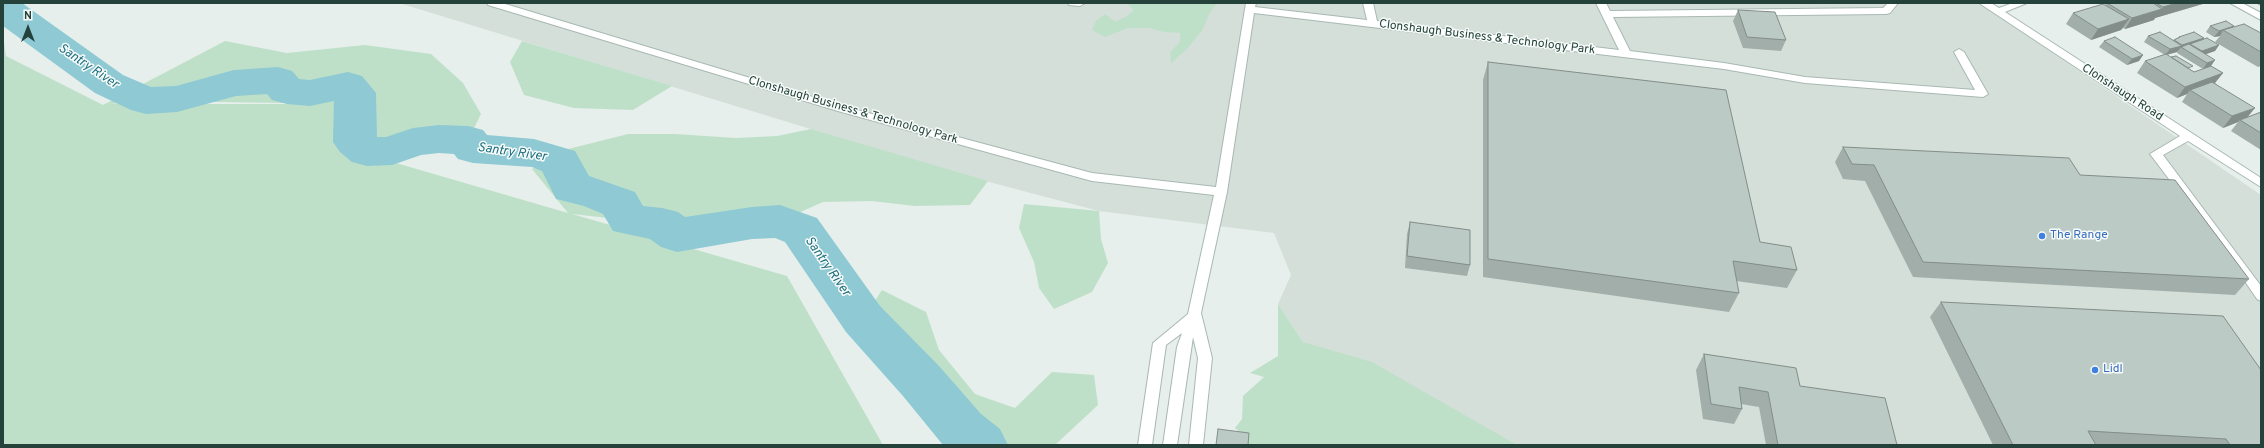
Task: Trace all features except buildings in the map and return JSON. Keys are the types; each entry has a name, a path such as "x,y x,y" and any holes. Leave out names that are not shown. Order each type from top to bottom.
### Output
{"street":[{"name":"Clonshaugh Business & Technology Park","path":"492,3 842,109 1092,178 1221,192"},
{"path":"1073,3 1080,3"},
{"path":"1368,3 1373,24"},
{"path":"1601,3 1624,48 1625,54"},
{"path":"1606,14 1886,11 1893,3"},
{"name":"Clonshaugh Road","path":"1984,3 2261,183"},
{"path":"1997,12 2022,3"},
{"path":"2235,3 2261,17"},
{"name":"Clonshaugh Business & Technology Park","path":"1170,445 1184,347 1195,314 1221,192 1251,6 1373,24 1724,66 1805,80 1983,94 1959,52"},
{"path":"2188,136 2156,154 2261,296"},
{"path":"2164,184 2179,184"},
{"name":"Clonshaugh Business & Technology Park","path":"1195,314 1206,358 1196,445"},
{"path":"1144,445 1160,343 1195,314"}],"shaded area":[{"path":"399,3 1980,3 2261,195 2261,445 1512,445 1303,342 1278,304 1291,275 1274,233 1099,211 951,172"}],"green space":[{"path":"1126,3 1217,3 1209,14 1203,29 1188,48 1171,63 1170,52 1180,42 1180,33 1164,32 1149,28 1128,28 1105,37 1092,30 1096,21 1105,14 1115,22 1127,16 1134,10"},
{"path":"3,35 6,56 103,105 225,41 287,53 365,45 431,54 463,83 481,114 468,140 437,151 392,151 358,143 372,156 568,213 532,169 568,149 628,134 675,134 736,138 777,136 811,129 988,181 970,205 915,206 872,201 823,202 780,221 752,223 677,235 662,224 572,214 787,276 883,445 3,445","holes":["146,101 286,104 111,104"]},
{"path":"522,41 672,86 633,110 574,108 524,95 510,62"},
{"path":"1024,204 1099,211 1101,239 1108,263 1092,292 1054,309 1039,288 1034,262 1019,228"},
{"path":"882,290 926,312 939,350 975,394 1015,408 1052,372 1094,375 1098,405 1055,445 963,445 932,427 921,381 863,319"},
{"path":"1278,304 1303,342 1372,362 1517,445 1248,445 1248,439 1235,428 1242,419 1243,396 1264,377 1250,373 1278,356"}],"waterway":[{"name":"Santry River","path":"3,7 45,39 109,84 146,101 177,99 234,83 278,80 287,91 310,93 348,85 355,93 355,142 367,152 392,151 413,142 439,139 468,140 473,149 534,153 560,161 572,188 595,193 619,203 629,220 662,224 677,235 752,223 780,221 801,230 863,319 921,381 962,430 981,445"}],"place":[{"name":"The Range","path":"2042,236"},
{"name":"Lidl","path":"2095,370"}]}
